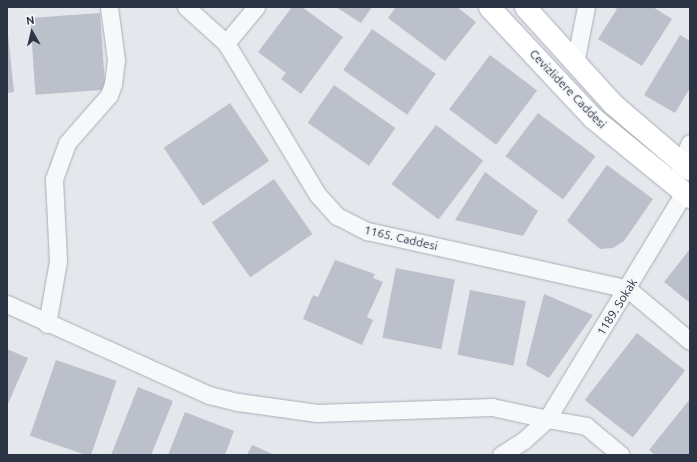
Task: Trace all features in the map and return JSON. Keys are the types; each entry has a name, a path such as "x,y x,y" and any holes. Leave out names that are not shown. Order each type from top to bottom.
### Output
{"main road":[{"name":"Cevizlidere Caddesi","path":"489,7 593,118 687,195"},
{"name":"Cevizlidere Caddesi","path":"525,7 575,63 685,168"}],"street":[{"path":"46,324 58,261 54,179 67,143 109,95 113,84 116,60 109,7"},
{"name":"1165. Caddesi","path":"186,7 226,43 317,194 350,224 628,289"},
{"path":"226,43 256,7"},
{"path":"575,63 586,7"},
{"path":"685,168 690,143"},
{"name":"1189. Sokak","path":"501,455 524,440 547,419 687,195"},
{"path":"628,289 690,341"},
{"path":"7,304 46,324 209,395 267,408 343,413 492,407 586,426 621,455"}],"building":[{"path":"292,7 302,7 343,37 301,94 281,79 286,73 258,52"},
{"path":"336,7 372,7 361,23"},
{"path":"396,7 457,7 476,22 445,61 388,18"},
{"path":"613,7 653,7 672,19 642,66 598,39 617,9"},
{"path":"100,13 105,90 36,95 30,18"},
{"path":"7,25 14,92 7,93"},
{"path":"372,29 436,74 407,115 343,70"},
{"path":"680,35 690,41 690,88 675,113 644,95"},
{"path":"490,55 537,91 496,145 449,109"},
{"path":"334,85 395,128 369,166 308,123"},
{"path":"230,103 269,161 203,206 164,148"},
{"path":"538,113 596,156 563,199 506,156"},
{"path":"436,125 483,161 439,220 391,184"},
{"path":"607,165 653,199 624,241 613,248 600,249 567,221"},
{"path":"485,172 538,211 523,236 455,220"},
{"path":"274,179 312,234 250,277 212,223"},
{"path":"690,249 690,303 664,282"},
{"path":"335,260 375,274 373,278 383,282 367,317 373,320 362,345 303,319 313,295 318,297"},
{"path":"396,268 455,279 441,349 382,338"},
{"path":"470,290 526,301 513,366 457,355"},
{"path":"544,294 593,315 549,378 526,365"},
{"path":"637,333 685,371 633,438 585,400"},
{"path":"7,349 28,358 7,406"},
{"path":"56,360 117,381 91,455 86,455 30,436"},
{"path":"138,387 173,401 151,455 111,455"},
{"path":"690,399 690,455 655,455 649,450"},
{"path":"185,412 234,431 225,455 168,455"},
{"path":"252,445 275,455 247,455"}]}
